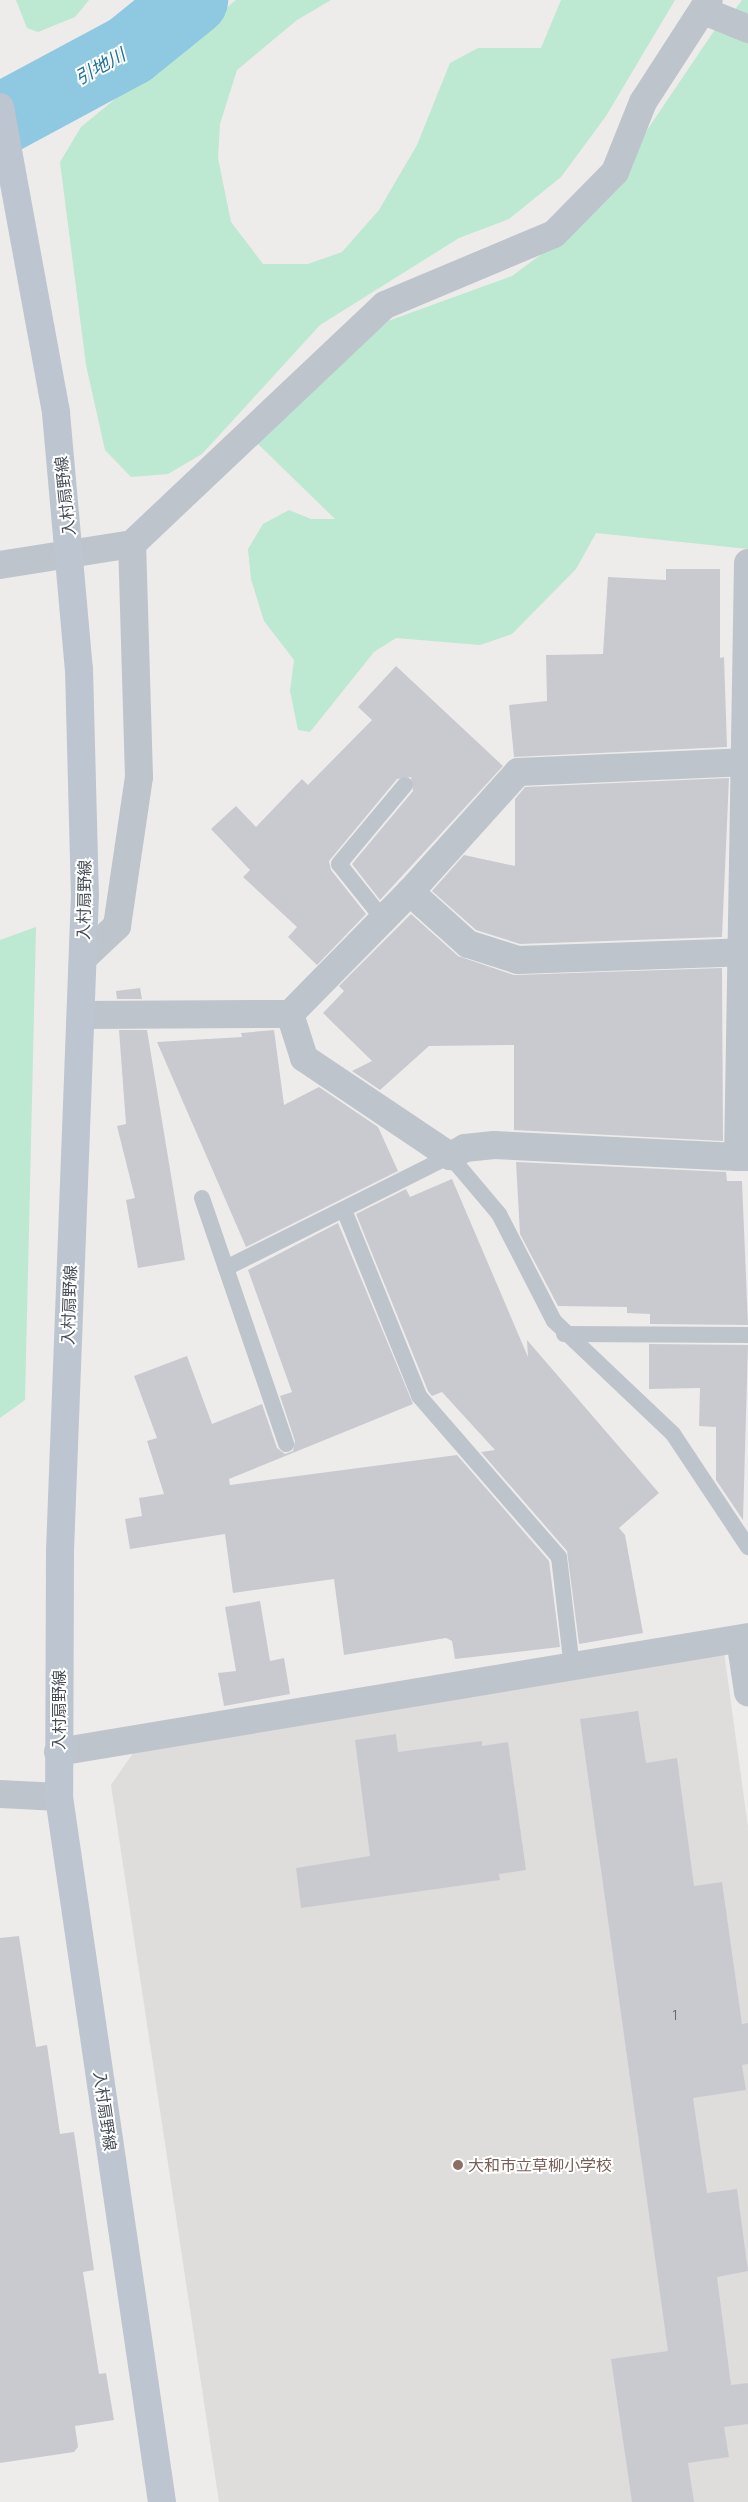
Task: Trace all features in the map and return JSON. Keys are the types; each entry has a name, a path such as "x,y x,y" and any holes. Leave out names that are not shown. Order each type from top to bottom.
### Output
{"street":[{"path":"0,565 132,544 386,305 554,234 615,172 643,102 706,6 748,29"},
{"name":"入村扇野線","path":"0,107 44,336 75,592 85,894 60,1551 59,1797 162,2502"},
{"path":"83,958 117,926 139,777 132,544"},
{"path":"290,1014 304,1058 450,1156 465,1148 494,1146 743,1157 743,952 748,563"},
{"path":"81,1015 290,1014 410,892 518,772 746,762"},
{"path":"410,892 468,944 518,960 743,952"},
{"path":"58,1752 744,1638 748,1692"},
{"path":"0,1794 59,1797"}],"lane":[{"path":"383,919 339,864 405,785"},
{"path":"226,1268 450,1156 499,1214 564,1334 673,1434 748,1547"},
{"path":"202,1198 286,1444"},
{"path":"344,1210 419,1396 559,1557 572,1667"},
{"path":"564,1334 748,1335"}],"shaded area":[{"name":"大和市立草柳小学校","path":"724,1652 748,1827 748,2502 219,2502 111,1785 142,1740"}],"green space":[{"path":"16,0 89,0 75,17 38,32 27,28"},
{"path":"236,0 331,0 297,20 237,70 220,124 218,158 231,222 263,264 308,264 342,252 379,210 417,145 450,63 478,48 541,48 561,0 675,0 606,116 561,177 509,219 459,238 320,325 202,454 168,474 131,477 105,450 86,365 60,162 81,127"},
{"path":"742,0 748,0 748,549 596,533 576,569 512,634 480,645 396,638 374,652 310,732 298,730 290,691 294,660 264,621 251,579 248,549 263,524 289,510 311,519 335,519 256,442 388,321 512,276 585,222 716,28 720,30"},
{"path":"36,927 25,1400 0,1418 0,940"}],"building":[{"path":"666,569 720,569 720,658 724,657 727,747 514,757 509,705 547,701 546,655 603,654 608,577 666,580"},
{"path":"396,666 503,766 380,900 352,864 413,791 411,777 397,779 329,861 331,870 366,914 317,965 288,937 297,927 243,877 250,870 211,829 236,806 256,827 302,779 308,785 372,720 358,707"},
{"path":"729,778 722,937 520,944 476,930 432,891 464,855 515,866 515,799 525,787"},
{"path":"411,914 458,956 514,975 722,968 723,1141 514,1130 514,1045 429,1046 380,1090 352,1071 372,1061 323,1013 344,991 339,986"},
{"path":"140,988 142,999 117,999 116,991"},
{"path":"119,1030 147,1030 185,1260 138,1268 126,1200 135,1198 117,1126 126,1124"},
{"path":"274,1030 284,1105 319,1087 378,1127 398,1171 246,1247 157,1042 242,1037 241,1033"},
{"path":"516,1162 726,1172 727,1181 742,1181 748,1325 650,1324 650,1314 627,1313 627,1307 558,1306 520,1234"},
{"path":"452,1179 528,1357 527,1340 659,1493 619,1528 625,1535 643,1633 579,1644 567,1551 481,1452 495,1450 442,1392 432,1396 428,1391 356,1214 406,1189 410,1197"},
{"path":"338,1223 413,1404 229,1479 230,1485 457,1455 549,1561 560,1647 455,1659 452,1641 446,1638 344,1655 334,1579 233,1593 225,1534 130,1549 125,1519 142,1516 139,1498 164,1494 147,1441 157,1438 134,1376 187,1356 212,1424 262,1404 277,1448 285,1454 293,1451 295,1441 280,1396 292,1392 248,1270"},
{"path":"649,1344 748,1345 743,1520 716,1480 716,1427 699,1426 700,1388 649,1389"},
{"path":"260,1601 270,1661 284,1658 290,1694 224,1706 218,1673 236,1671 225,1607"},
{"path":"638,1711 646,1763 677,1758 694,1886 722,1882 742,2024 748,2023 748,2064 742,2065 746,2090 693,2098 707,2193 737,2189 748,2271 717,2277 731,2385 748,2383 748,2424 724,2427 729,2457 688,2463 694,2502 632,2502 611,2359 668,2351 580,1719"},
{"path":"396,1734 398,1752 482,1741 482,1746 508,1742 526,1870 499,1874 500,1880 301,1908 296,1868 370,1856 355,1740"},
{"path":"19,1936 36,2047 47,2045 60,2134 74,2132 94,2270 83,2272 99,2374 106,2373 114,2420 75,2426 78,2447 74,2452 0,2463 0,1938"}],"waterway":[{"name":"引地川","path":"0,120 130,50 192,0"}],"place":[{"name":"大和市立草柳小学校","path":"458,2165"}]}
